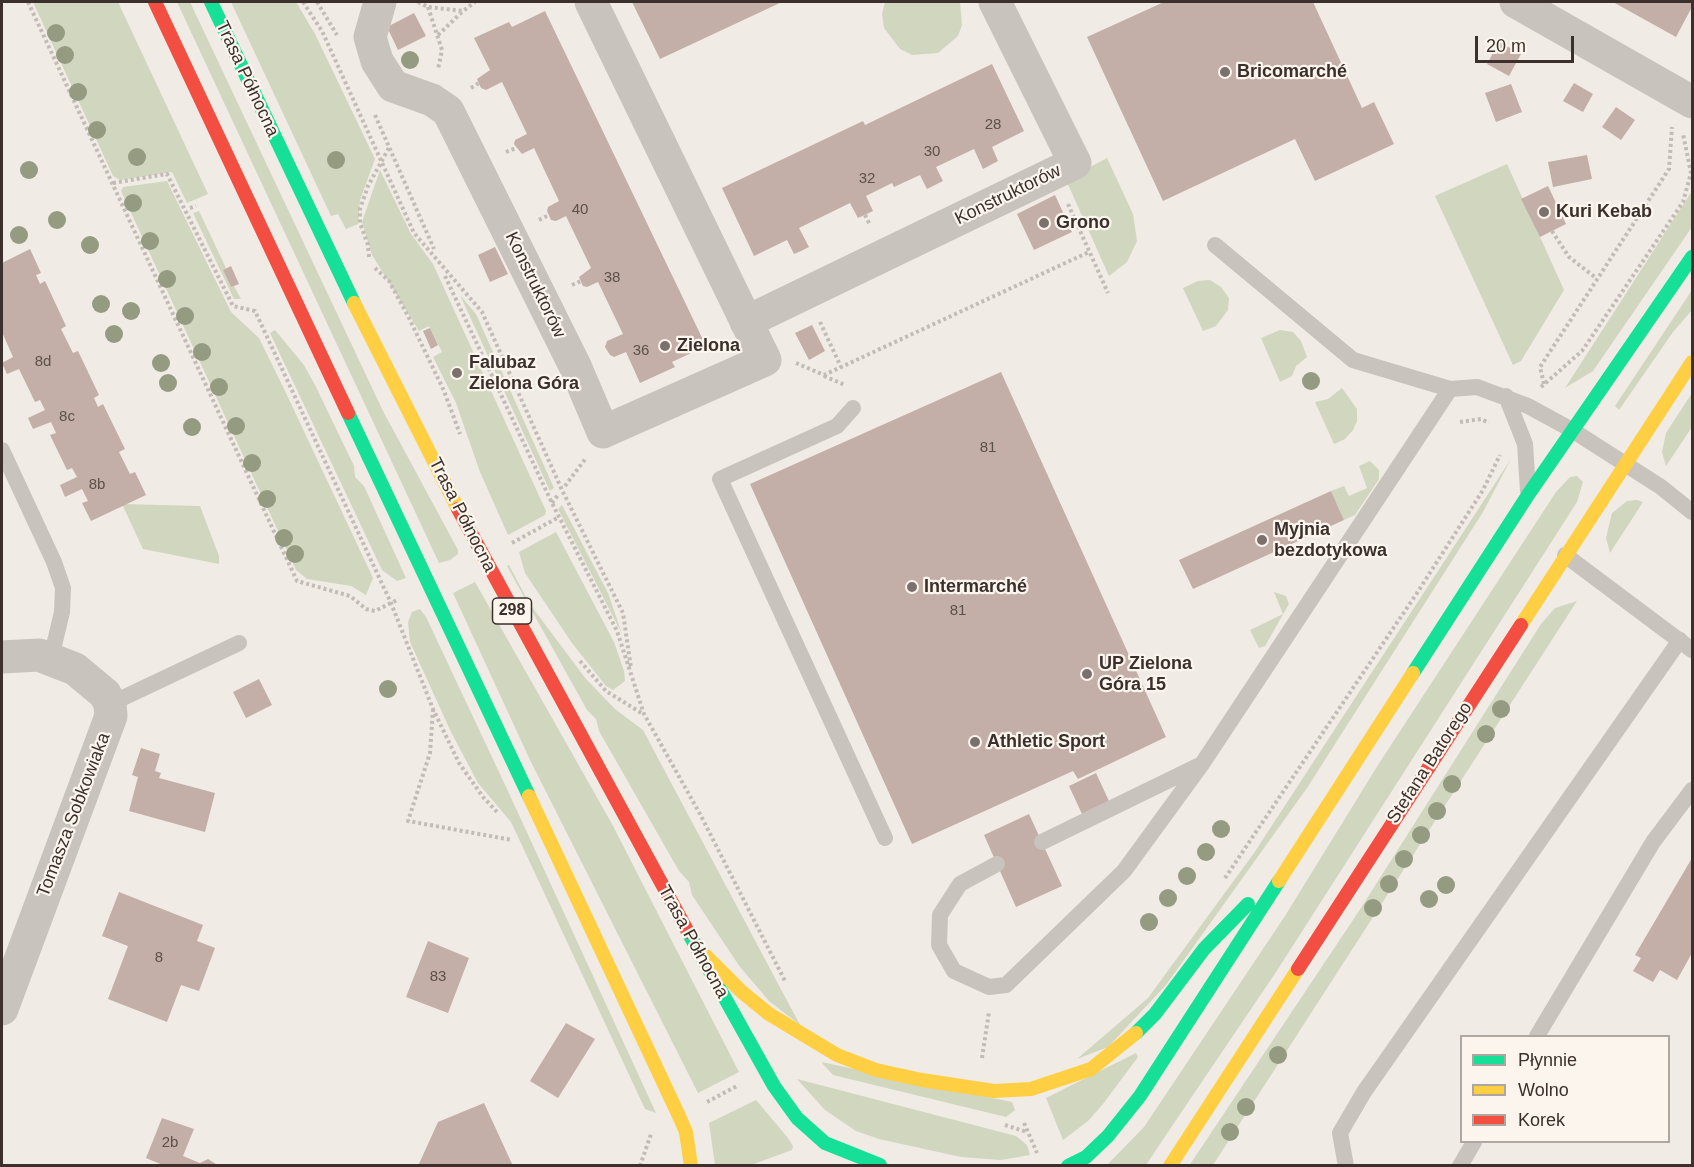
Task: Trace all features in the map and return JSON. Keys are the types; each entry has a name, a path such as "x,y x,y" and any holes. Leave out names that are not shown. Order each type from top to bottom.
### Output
{"main road":[{"path":"155,2 682,1124 691,1166"},
{"name":"Trasa Północna","path":"211,2 326,248 483,558 765,1071 797,1118 825,1143 882,1165"},
{"path":"1068,1166 1086,1157 1108,1136 1140,1096 1528,495 1692,257"},
{"name":"Stefana Batorego","path":"1170,1166 1564,555 1692,362"},
{"path":"694,944 742,992 769,1014 837,1055 876,1070 932,1081 994,1091 1031,1089 1091,1069 1124,1045 1155,1014 1204,949 1303,846"},
{"name":"298","path":"865,1166 882,1165"}],"street":[{"name":"Konstruktorów","path":"380,2 370,37 377,61 393,86 432,100 448,111 575,366 603,432 765,360"},
{"path":"591,2 765,360"},
{"name":"Konstruktorów","path":"746,322 1075,163 994,2"},
{"path":"1516,2 1682,115"},
{"path":"2,657 28,654 51,658 75,669 105,694 110,704"},
{"name":"Tomasza Sobkowiaka","path":"2,1009 107,729 111,716 110,704"}],"lane":[{"path":"1215,245 1353,360 1450,389 1477,387 1506,396 1572,430 1661,487 1692,512"},
{"path":"997,864 960,884 940,915 939,945 954,971 989,987 1006,985 1124,871 1202,764 1450,389"},
{"path":"1506,396 1525,444 1528,495"},
{"path":"854,408 837,426 720,479 885,838"},
{"path":"2,450 54,562 63,588 62,612 51,658"},
{"path":"1346,1166 1340,1133 1364,1092 1686,645 1564,555"},
{"path":"110,704 239,643"},
{"path":"1042,842 1202,764"},
{"path":"1538,1035 1653,842 1692,790"},
{"path":"1460,1166 1473,1143"}],"path":[{"path":"28,2 297,581 350,596 366,609 375,611 391,603"},
{"path":"303,2 322,31 414,233 482,312 558,480 623,613 633,681 617,631 552,504 446,276"},
{"path":"317,2 342,46"},
{"path":"418,2 428,7 463,11"},
{"path":"438,34 475,2"},
{"path":"428,7 442,50"},
{"path":"371,106 434,249"},
{"path":"1682,115 1690,173 1683,202 1581,351 1544,384 1540,366 1669,169 1682,115"},
{"path":"390,146 368,186 360,209 360,224 368,245 370,262 389,281 408,315 444,391 460,435"},
{"path":"1054,173 1108,293"},
{"path":"113,183 167,174 233,306 255,311 391,603 433,709 459,763 483,797 499,814"},
{"path":"190,208 196,206"},
{"path":"1552,231 1569,257 1596,278"},
{"path":"765,360 779,355 824,375 1089,252"},
{"path":"806,292 841,367"},
{"path":"1460,422 1481,420 1495,425"},
{"path":"565,486 587,457"},
{"path":"552,504 558,495"},
{"path":"514,542 559,518"},
{"path":"433,709 429,753 408,821 515,840 511,832"},
{"path":"984,1047 989,1022"},
{"path":"704,1104 746,1082"},
{"path":"1021,1112 1037,1153"},
{"path":"646,1124 651,1134"},
{"path":"640,1166 651,1134 656,1130"}],"green space":[{"path":"33,2 118,2 208,194 187,203 172,172 120,180 113,176"},
{"path":"177,2 190,2 383,411 458,550 458,554 450,560 439,563"},
{"path":"231,2 296,2 315,34 375,159 360,200 358,224 346,229 338,214 331,216"},
{"path":"885,2 960,2 962,25 958,36 938,53 912,55 900,49 884,28 882,14"},
{"path":"1107,158 1133,214 1137,241 1127,262 1109,276 1066,180"},
{"path":"1507,164 1564,290 1521,361 1513,365 1435,196"},
{"path":"380,170 411,234 433,264 546,511 545,515 508,535 480,472 456,403 433,357 442,352 429,326 419,331 372,255 362,222"},
{"path":"167,181 231,312 259,338 286,393 373,578 366,595 351,586 307,579 296,570 121,191 123,187"},
{"path":"1692,191 1692,227 1593,371 1565,388"},
{"path":"199,211 226,268 223,270 231,287 234,286 241,299 234,299 193,213"},
{"path":"1210,280 1221,287 1229,298 1228,310 1216,326 1203,331 1183,288 1198,281"},
{"path":"1692,290 1692,310 1673,332 1619,410 1615,406"},
{"path":"460,295 476,314 554,488 550,491"},
{"path":"275,330 304,365 316,387 354,466 355,477 364,486 406,578 397,581 382,570 270,333"},
{"path":"1280,330 1293,332 1301,341 1307,357 1296,366 1292,376 1280,382 1261,338"},
{"path":"1342,388 1357,409 1357,421 1345,439 1334,444 1315,402 1328,399"},
{"path":"1692,393 1692,427 1666,466 1662,452 1666,433"},
{"path":"1511,459 1483,512 1307,788 1166,985 1108,1047 1077,1059 1148,998 1254,853"},
{"path":"1370,461 1379,470 1379,479 1355,515 1344,520 1331,491 1344,486 1349,496 1367,488 1359,466"},
{"path":"1577,476 1583,482 1577,502 1276,972 1146,1165 1107,1165 1144,1127 1285,916 1378,765 1556,492 1570,477"},
{"path":"1627,501 1643,502 1610,553 1606,538 1612,513"},
{"path":"122,504 200,506 219,556 219,564 143,549"},
{"path":"562,505 608,593 622,634 558,509"},
{"path":"556,532 614,642 625,681 613,690 606,686 572,643 525,573 519,552"},
{"path":"509,565 529,603 586,679 615,709 643,730 800,1025 769,1001 740,967 692,895 689,882 679,871 599,731 596,719 587,710 507,566"},
{"path":"475,582 612,824 739,1072 698,1093 530,760 453,593"},
{"path":"1274,592 1286,596 1289,604 1265,646 1259,648 1250,630 1283,614"},
{"path":"1577,601 1213,1165 1189,1166 1359,911 1541,624 1555,608"},
{"path":"420,609 426,617 507,789 656,1113 645,1109 511,822 478,783 451,732 410,642 408,622 412,612"},
{"path":"1136,1053 1138,1057 1103,1104 1088,1121 1063,1140 1046,1098"},
{"path":"821,1062 1012,1102 1015,1110 1006,1117 833,1075"},
{"path":"797,1079 1016,1136 1027,1145 1030,1155 1001,1160 961,1157 879,1139 856,1131 825,1110"},
{"path":"756,1100 788,1138 793,1146 792,1150 751,1165 715,1165 709,1123"}],"building":[{"path":"632,2 782,2 660,59"},
{"name":"Bricomarché","path":"1164,2 1313,2 1362,108 1374,102 1394,144 1315,181 1295,139 1163,201 1087,37"},
{"path":"1613,2 1692,2 1692,7 1676,37"},
{"path":"545,11 706,346 672,362 675,367 640,383 626,352 614,357 605,347 607,341 623,334 598,282 587,287 583,286 579,277 591,268 566,216 556,221 551,220 547,211 548,207 559,201 534,148 522,154 514,144 515,140 527,134 502,82 486,90 481,88 477,79 490,70 474,38 509,22 512,27"},
{"path":"414,13 426,36 398,50 387,27"},
{"path":"1499,42 1521,54 1509,76 1487,64"},
{"path":"992,64 1024,131 992,147 998,161 983,169 974,149 936,167 943,181 927,189 920,175 894,187 892,183 866,196 873,211 858,218 850,203 799,228 809,247 801,251 794,254 787,240 754,256 722,188 863,121 865,125"},
{"path":"1574,83 1593,94 1583,112 1563,101"},
{"path":"1511,84 1522,112 1496,122 1485,93"},
{"path":"1616,107 1635,120 1621,140 1602,127"},
{"path":"1587,155 1592,179 1553,187 1548,162"},
{"name":"Kuri Kebab","path":"1548,186 1566,224 1540,237 1521,199"},
{"name":"Grono","path":"1055,195 1072,232 1034,250 1017,214"},
{"path":"495,247 508,274 490,282 478,255"},
{"path":"30,249 41,273 36,275 40,284 45,281 66,326 61,329 73,353 78,351 99,395 94,398 98,407 103,404 125,449 119,452 130,474 135,472 146,495 91,521 82,503 88,501 82,489 65,497 60,485 77,477 72,468 67,470 50,435 56,433 51,422 33,429 28,418 45,410 40,400 35,402 19,369 7,374 2,363 13,357 2,332 2,263"},
{"path":"231,266 239,284 231,287 223,270"},
{"path":"812,325 825,351 809,360 795,333"},
{"path":"430,328 438,345 431,349 423,331"},
{"path":"1001,372 1166,737 1078,779 1073,771 912,844 750,484"},
{"name":"Myjnia bezdotykowa","path":"1331,491 1344,520 1193,589 1179,560"},
{"path":"259,679 272,705 246,718 233,692"},
{"path":"141,748 160,754 155,771 161,773 159,778 215,793 205,832 129,811 138,777 132,775"},
{"path":"1096,773 1109,801 1082,814 1069,786"},
{"path":"1029,814 1062,886 1016,907 984,835"},
{"path":"1692,858 1692,953 1677,980 1660,970 1653,982 1633,971 1641,958 1635,955"},
{"path":"119,892 203,925 197,941 215,948 199,991 181,985 167,1022 108,999 128,946 102,936"},
{"path":"428,941 469,958 448,1013 406,997"},
{"path":"566,1023 595,1039 558,1098 530,1081"},
{"path":"484,1103 513,1166 418,1166 438,1122"},
{"path":"162,1118 194,1129 183,1156 200,1163 208,1159 219,1166 165,1166 146,1158"}],"traffic: fast":[{"path":"211,2 354,303"},
{"path":"1413,673 1528,495 1692,257"},
{"path":"348,413 529,796"},
{"path":"1068,1166 1086,1157 1108,1136 1140,1096 1279,881"},
{"path":"1136,1033 1155,1014 1204,949 1248,904"},
{"path":"688,932 774,1086 797,1118 825,1143 880,1165"}],"traffic: slow":[{"path":"354,303 458,509"},
{"path":"1521,625 1692,362"},
{"path":"1279,881 1413,673"},
{"path":"529,796 679,1116 686,1132 691,1166"},
{"path":"706,956 742,992 769,1014 837,1055 876,1070 922,1080 994,1091 1031,1089 1091,1069 1136,1033"},
{"path":"1170,1166 1298,969"}],"traffic: jam":[{"path":"155,2 348,413"},
{"path":"458,509 688,932"},
{"path":"1298,969 1521,625"}],"place":[{"name":"Bricomarché","path":"1225,72"},
{"name":"Kuri Kebab","path":"1544,212"},
{"name":"Grono","path":"1044,223"},
{"name":"Zielona","path":"665,346"},
{"name":"Falubaz Zielona Góra","path":"457,373"},
{"name":"Myjnia bezdotykowa","path":"1262,540"},
{"name":"Intermarché","path":"912,587"},
{"name":"UP Zielona Góra 15","path":"1087,674"},
{"name":"Athletic Sport","path":"975,742"}]}
